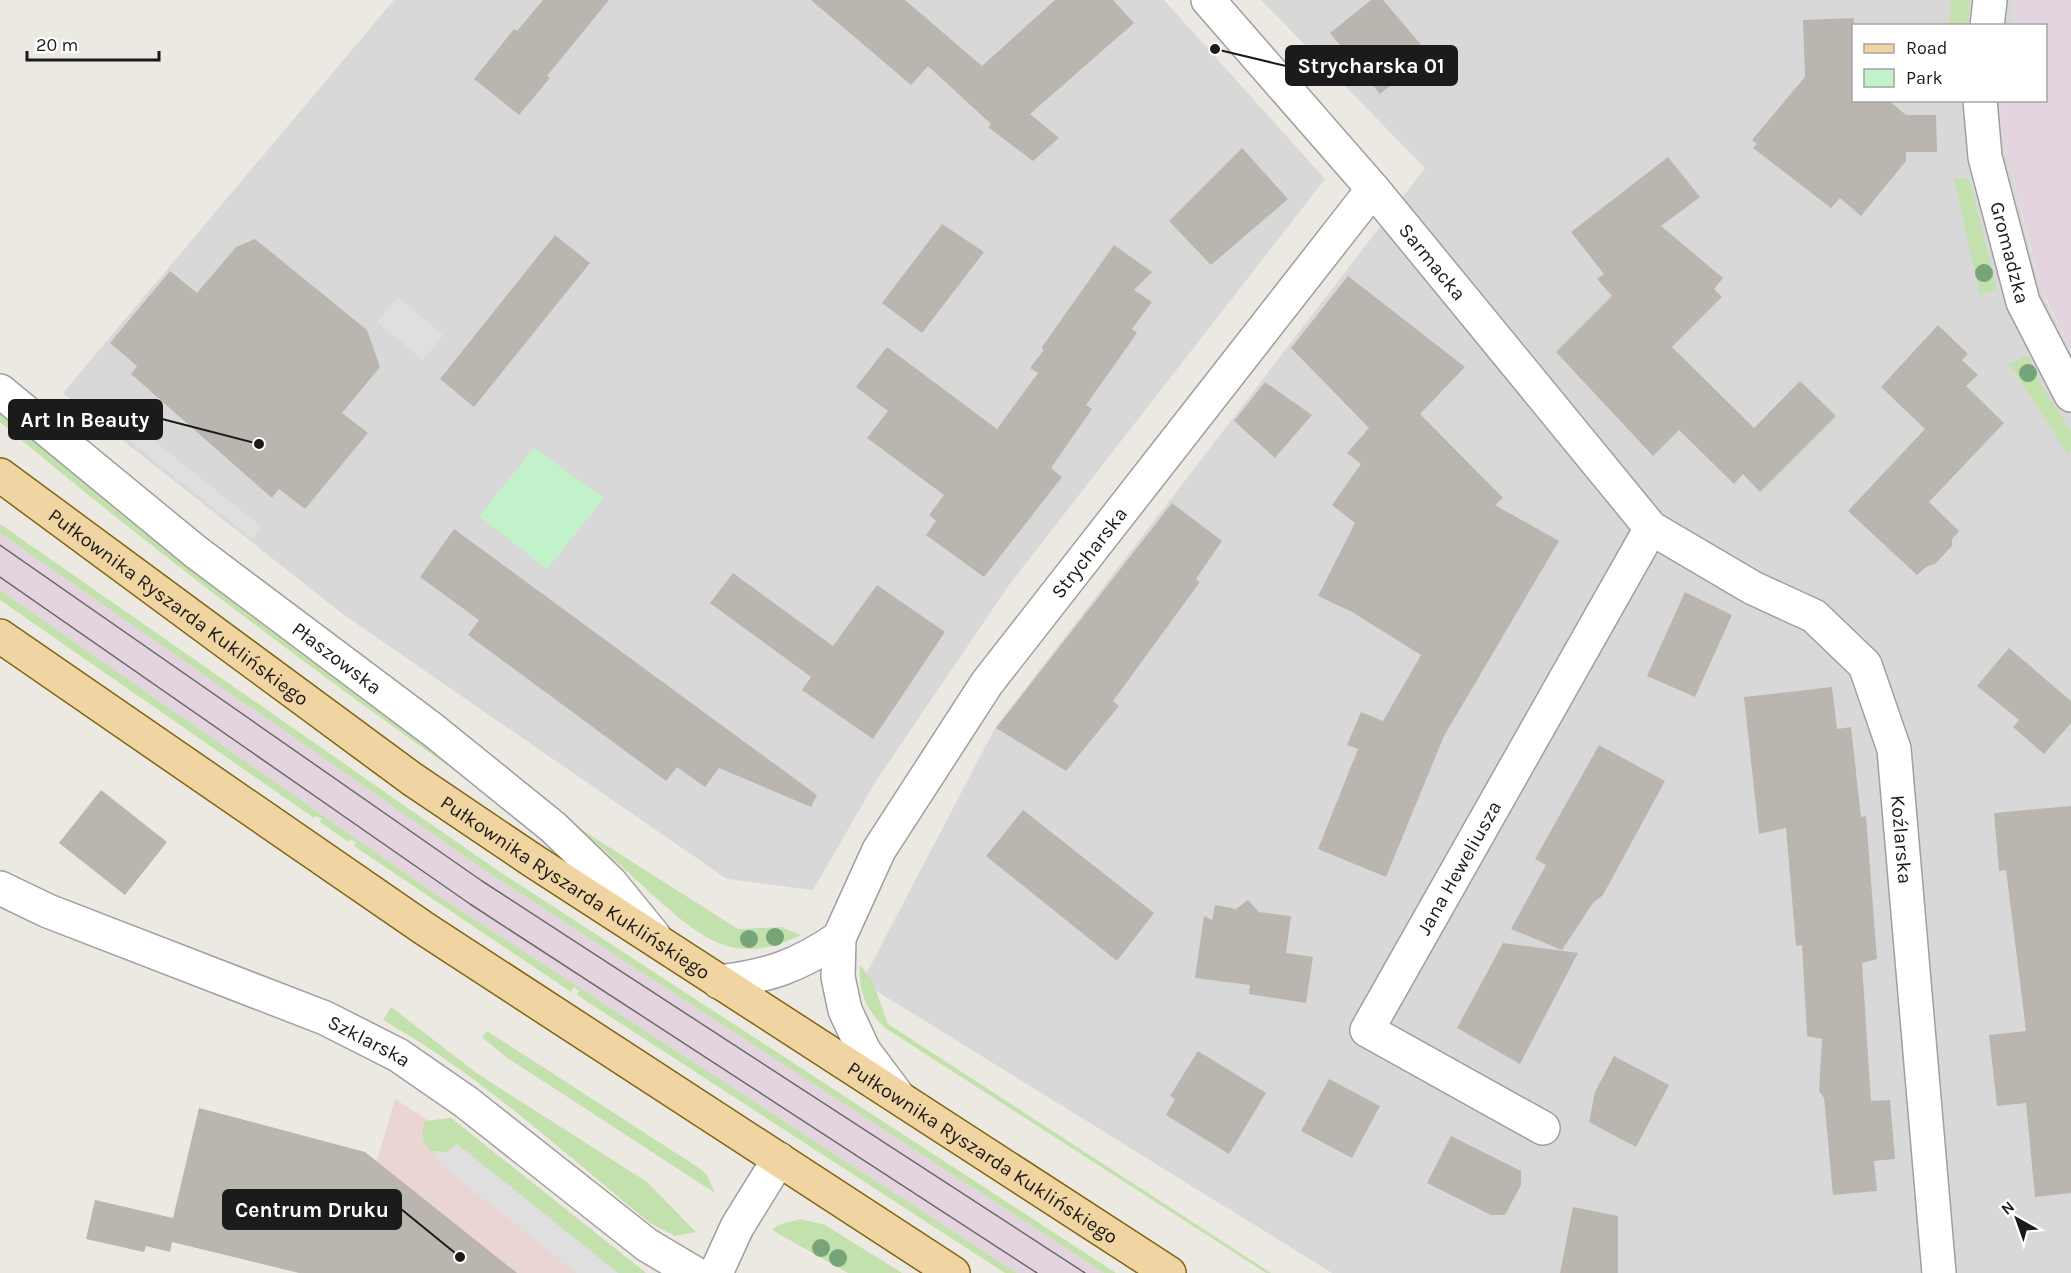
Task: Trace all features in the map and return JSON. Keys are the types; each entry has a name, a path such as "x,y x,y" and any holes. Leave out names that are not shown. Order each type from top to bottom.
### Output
{"main road":[{"name":"Pułkownika Ryszarda Kuklińskiego","path":"0,475 412,779 719,982 1169,1273"},
{"path":"0,636 425,929 953,1273"}],"street":[{"name":"Sarmacka","path":"1208,0 1373,189 1651,528"},
{"path":"1988,24 1990,0"},
{"name":"Gromadzka","path":"1980,102 1985,157 2020,293 2031,321 2071,395"},
{"name":"Strycharska","path":"899,1098 864,1051 845,1010 838,977 839,938 879,850 893,825 987,683 1373,189"},
{"name":"Płaszowska","path":"0,391 196,552 433,730 553,827 610,882 659,942"},
{"name":"Jana Heweliusza","path":"1543,1128 1367,1030 1651,528"},
{"name":"Koźlarska","path":"1651,528 1753,588 1814,616 1865,664 1894,749 1939,1273"},
{"name":"Szklarska","path":"0,888 48,911 324,1018 398,1055 450,1090 647,1245 694,1273"},
{"path":"719,982 755,977 787,969 812,957 839,938"},
{"path":"716,1273 737,1227 779,1159"}],"shaded area":[{"path":"394,0 1164,0 1325,179 1009,585 876,781 813,890 727,879 344,615 63,393"},
{"path":"1261,0 2015,0 2011,24 1852,24 1852,102 2000,102 2001,129 2036,272 2046,301 2071,351 2071,1273 1332,1273 862,982 995,728 1425,168"},
{"path":"2015,0 2071,0 2071,351 2040,285 2001,129 2000,102 2047,102 2047,24 2011,24"},
{"path":"398,297 443,335 423,360 377,322"},
{"path":"139,429 262,527 252,539 130,441"},
{"path":"0,533 489,873 1104,1273 1017,1273 431,891 0,590"},
{"path":"395,1099 429,1121 451,1118 646,1273 344,1273"},
{"path":"457,1144 618,1273 576,1273 441,1165 431,1151 447,1152"}],"green space":[{"path":"1951,0 1970,0 1968,24 1949,24"},
{"path":"1954,178 1969,179 1997,289 1980,295"},
{"path":"2028,355 2042,386 2071,431 2071,450 2067,453 2009,364"},
{"path":"0,412 208,582 429,747 485,792 299,658 118,519 0,422"},
{"path":"534,448 604,498 547,569 479,516"},
{"path":"0,524 494,868 1116,1273 1104,1273 489,873 0,533"},
{"path":"0,590 431,891 1017,1273 1005,1273 577,995 579,991 574,987 571,992 354,846 356,843 351,839 348,842 320,822 322,819 316,816 314,818 0,600"},
{"path":"582,830 738,929 781,927 801,935 758,949 722,944 705,936 672,912"},
{"path":"860,965 872,980 888,1024 1271,1273 1266,1273 885,1028 865,1000 860,984"},
{"path":"391,1007 478,1074 647,1182 696,1232 675,1236 650,1223 487,1090 454,1065 383,1020"},
{"path":"487,1031 699,1168 707,1175 715,1193 506,1057 482,1037"},
{"path":"451,1118 646,1273 618,1273 458,1145 447,1152 431,1151 423,1137 425,1121"},
{"path":"801,1219 825,1225 902,1273 848,1273 772,1230 778,1225"}],"building":[{"path":"543,0 609,0 547,76 550,78 519,115 474,79 514,29 517,31"},
{"path":"811,0 905,0 982,66 1055,0 1113,0 1134,23 1030,114 1059,138 1033,161 988,127 991,124 928,66 911,85"},
{"path":"1371,0 1383,0 1429,54 1380,94 1330,33"},
{"path":"1854,18 1854,24 1852,24 1852,102 1890,102 1906,115 1936,115 1937,152 1906,152 1906,161 1861,216 1840,198 1831,208 1753,148 1757,144 1752,140 1805,77 1803,20"},
{"path":"1242,148 1288,199 1211,265 1169,221"},
{"path":"1668,157 1700,197 1661,226 1723,278 1714,289 1722,297 1672,347 1754,428 1800,381 1836,416 1760,492 1743,474 1734,484 1679,430 1653,456 1556,352 1612,296 1597,279 1604,274 1571,232"},
{"path":"942,224 984,252 922,333 882,303"},
{"path":"555,235 590,263 474,407 440,379"},
{"path":"255,239 367,330 380,367 342,413 368,433 305,509 279,489 272,498 131,374 137,366 110,343 170,271 197,293 236,247"},
{"path":"1114,245 1152,272 1134,290 1152,302 1132,329 1137,333 1086,405 1092,409 1051,468 1062,477 984,577 926,535 936,521 929,515 944,495 867,438 888,411 856,387 887,347 997,429 1038,373 1030,368 1043,351 1042,347"},
{"path":"1348,276 1465,367 1420,414 1503,498 1495,505 1559,541 1444,736 1386,877 1318,849 1358,749 1347,745 1361,712 1383,721 1421,655 1352,612 1318,596 1355,523 1332,505 1361,464 1347,453 1369,428 1291,348"},
{"path":"1938,325 1968,354 1962,360 1978,375 1966,386 2004,423 1929,502 1959,531 1952,539 1952,546 1935,564 1926,567 1917,575 1848,511 1925,429 1881,387"},
{"path":"1265,382 1312,415 1275,458 1234,421"},
{"path":"1172,503 1222,541 1196,579 1200,582 1113,701 1119,706 1066,771 996,728"},
{"path":"454,529 817,795 811,807 719,768 705,787 677,767 666,781 468,635 479,620 420,577"},
{"path":"733,573 833,646 877,585 945,632 873,739 802,690 811,677 710,603"},
{"path":"1685,592 1732,615 1695,697 1647,676"},
{"path":"2009,648 2071,701 2071,723 2044,754 2013,727 2019,720 1977,686"},
{"path":"1832,687 1837,729 1851,727 1861,817 1866,816 1877,959 1862,963 1871,1101 1890,1100 1895,1159 1874,1161 1877,1191 1833,1195 1824,1098 1819,1091 1822,1039 1807,1036 1802,945 1796,946 1786,828 1759,834 1744,697"},
{"path":"1599,745 1665,781 1603,895 1593,903 1562,950 1511,929 1546,865 1535,859"},
{"path":"101,790 167,842 125,895 59,843"},
{"path":"2071,806 2071,1193 2035,1197 2026,1103 1997,1106 1989,1035 2026,1031 2006,870 1999,871 1994,813"},
{"path":"1023,810 1154,913 1117,961 986,856"},
{"path":"1248,900 1259,912 1291,916 1286,953 1313,957 1306,1003 1249,994 1250,985 1195,978 1204,916 1212,920 1215,905 1236,909"},
{"path":"1503,943 1578,953 1520,1064 1457,1028"},
{"path":"1198,1051 1266,1093 1229,1154 1166,1115 1175,1099 1170,1096"},
{"path":"1614,1056 1669,1085 1636,1147 1589,1122 1595,1092"},
{"path":"1329,1079 1380,1106 1352,1158 1301,1131"},
{"path":"199,1108 365,1152 517,1273 299,1273 172,1242 170,1252 146,1246 144,1252 86,1239 95,1200 173,1218"},
{"path":"1451,1136 1521,1171 1521,1185 1505,1215 1491,1215 1427,1183"},
{"path":"1573,1207 1618,1216 1618,1273 1560,1273"}],"tram line":[{"path":"0,545 482,881 1085,1273"},
{"path":"0,577 470,904 1037,1273"}],"place":[{"name":"Strycharska 01","path":"1215,49"},
{"name":"Art In Beauty","path":"259,444"},
{"name":"Centrum Druku","path":"460,1257"}]}
